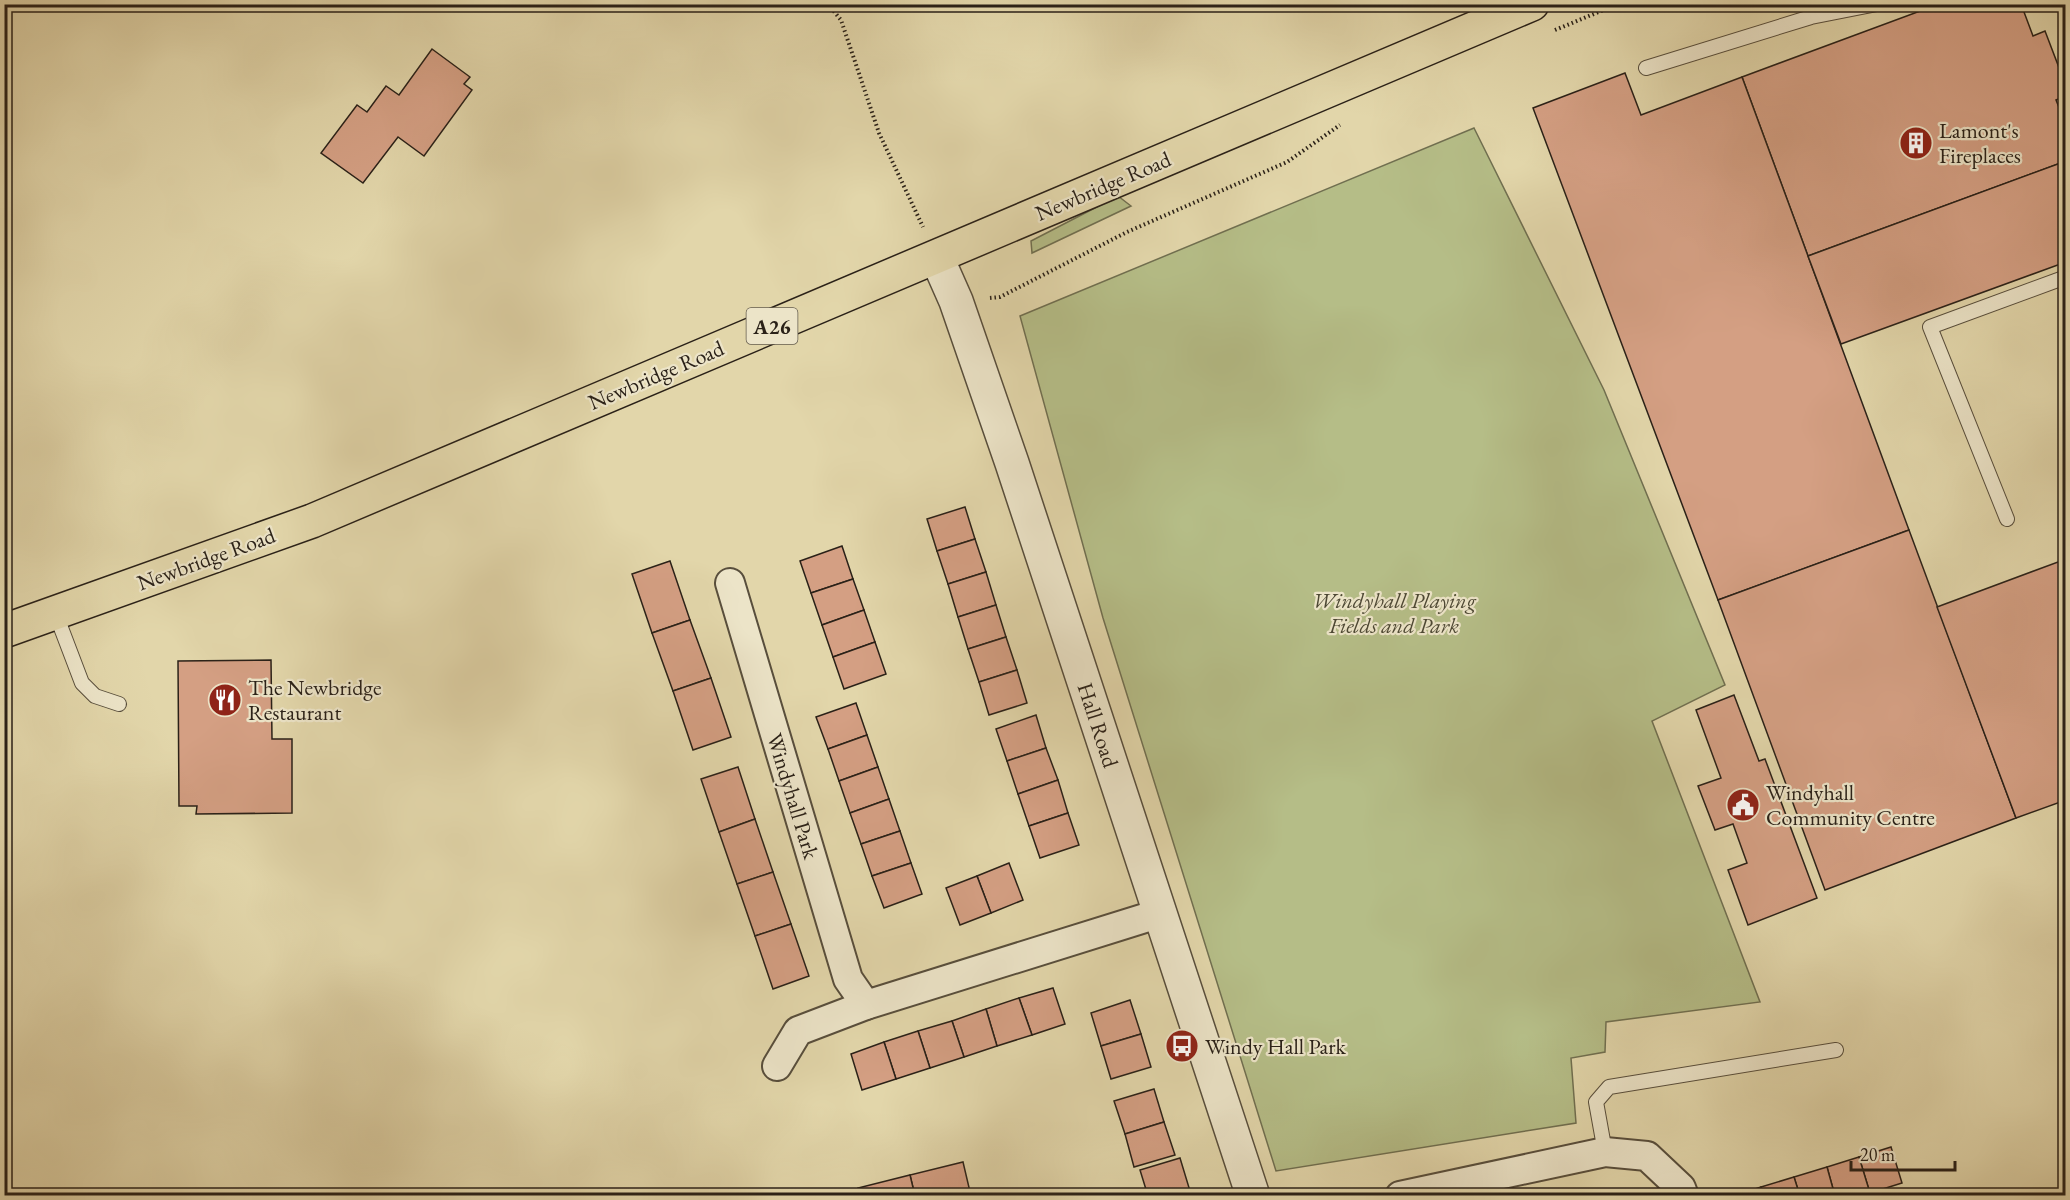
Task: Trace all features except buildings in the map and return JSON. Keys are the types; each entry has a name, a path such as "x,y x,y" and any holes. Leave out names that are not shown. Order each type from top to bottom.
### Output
{"highway":[{"name":"Newbridge Road","path":"4,631 312,521 1532,4"}],"street":[{"name":"Hall Road","path":"937,258 956,301 1161,913 1253,1196"},
{"name":"Windyhall Park","path":"730,583 848,979 866,1005"},
{"path":"777,1066 798,1031 866,1005 1161,913"},
{"path":"1400,1196 1605,1152 1647,1156 1681,1188 1684,1196"}],"lane":[{"path":"1646,69 1811,17 1877,4"},
{"path":"2007,519 1930,327 2066,277"},
{"path":"55,612 82,683 95,696 119,704"},
{"path":"1605,1152 1596,1102 1609,1087 1836,1050"}],"path":[{"path":"828,4 841,20 879,133 937,258"},
{"path":"1544,35 1618,4"},
{"path":"956,301 1000,297 1127,232 1287,162 1346,121"}],"green space":[{"name":"Windyhall Playing Fields and Park","path":"1474,128 1604,390 1725,685 1652,721 1760,1002 1606,1022 1605,1052 1571,1058 1576,1123 1276,1171 1103,618 1020,316"},
{"path":"1118,196 1131,206 1032,253 1031,241"}],"place":[{"name":"Lamont's Fireplaces","path":"1916,143"},
{"name":"The Newbridge Restaurant","path":"225,700"},
{"name":"Windyhall Community Centre","path":"1743,805"},
{"name":"Windy Hall Park","path":"1182,1046"}]}
